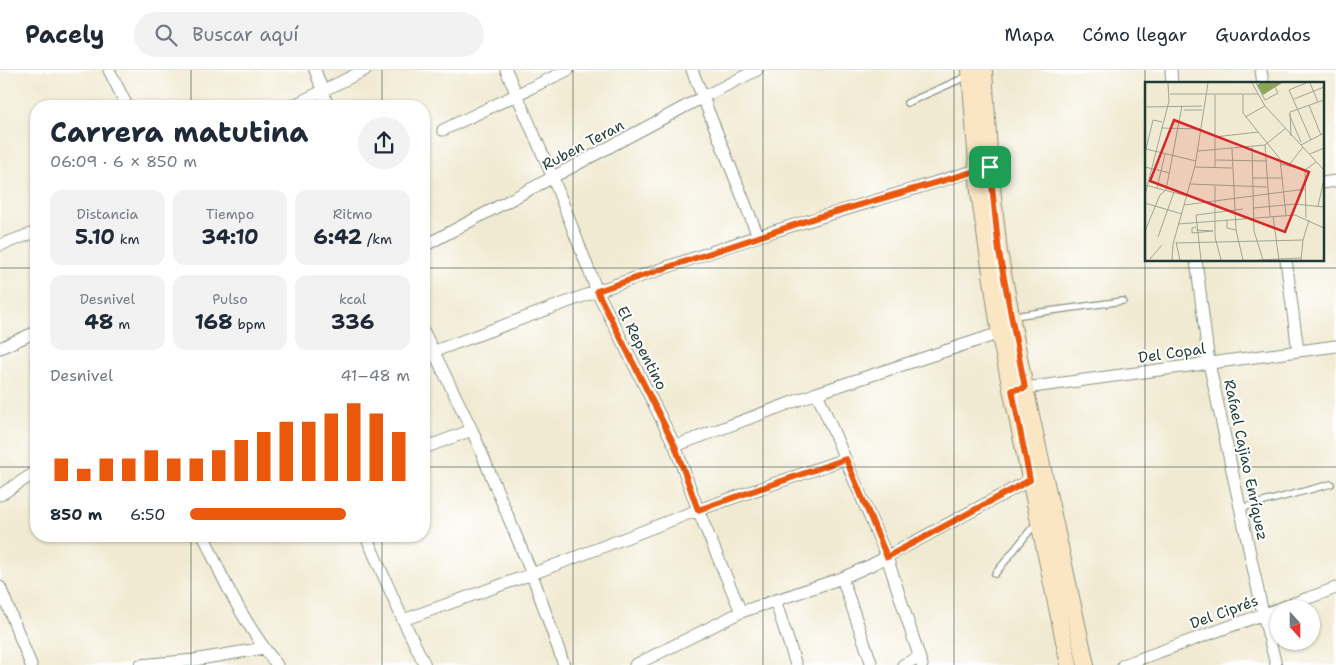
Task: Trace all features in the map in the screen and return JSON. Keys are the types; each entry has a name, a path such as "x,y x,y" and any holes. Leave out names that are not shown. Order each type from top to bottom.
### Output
{"main road":[{"path":"974,72 983,168 987,251 1000,333 1018,389 1086,665"},
{"path":"983,168 1011,316 1030,480 1069,665"}],"street":[{"path":"109,70 124,100"},
{"path":"315,70 326,100"},
{"path":"304,100 365,70"},
{"name":"El Repentino","path":"506,70 553,178 597,291 675,446 698,510 741,612"},
{"path":"443,130 568,70"},
{"path":"692,70 758,236"},
{"name":"Ruben Teran","path":"430,243 757,70"},
{"path":"430,352 597,291 758,236 983,168"},
{"path":"0,245 30,234"},
{"name":"Rafael Cajiao Enríquez","path":"1196,261 1210,363 1263,614 1276,665"},
{"path":"1286,261 1298,351"},
{"path":"675,446 817,393 1000,333"},
{"path":"0,348 30,335"},
{"name":"Del Copal","path":"1018,389 1336,346"},
{"path":"430,356 472,430 532,574 564,665"},
{"path":"817,393 887,557 921,661 904,665"},
{"path":"430,446 472,430"},
{"path":"403,620 532,574 698,510 846,459"},
{"path":"0,495 30,476"},
{"path":"635,665 741,612 842,578 887,557 1030,480"},
{"path":"206,542 230,594 277,665"},
{"path":"369,542 425,665"},
{"path":"842,578 871,662"},
{"path":"0,587 32,665"},
{"name":"Del Ciprés","path":"1124,665 1336,588"},
{"path":"775,600 796,665"},
{"path":"140,665 194,662 264,648"}],"lane":[{"path":"908,103 974,72"},
{"path":"1011,316 1123,301"},
{"path":"1240,508 1331,484"},
{"path":"995,574 1039,519"}],"route":[{"path":"990,167 999,252 1025,388 1012,390 1030,480 887,557 846,459 698,510 675,446 597,291 818,217 990,167"}]}
